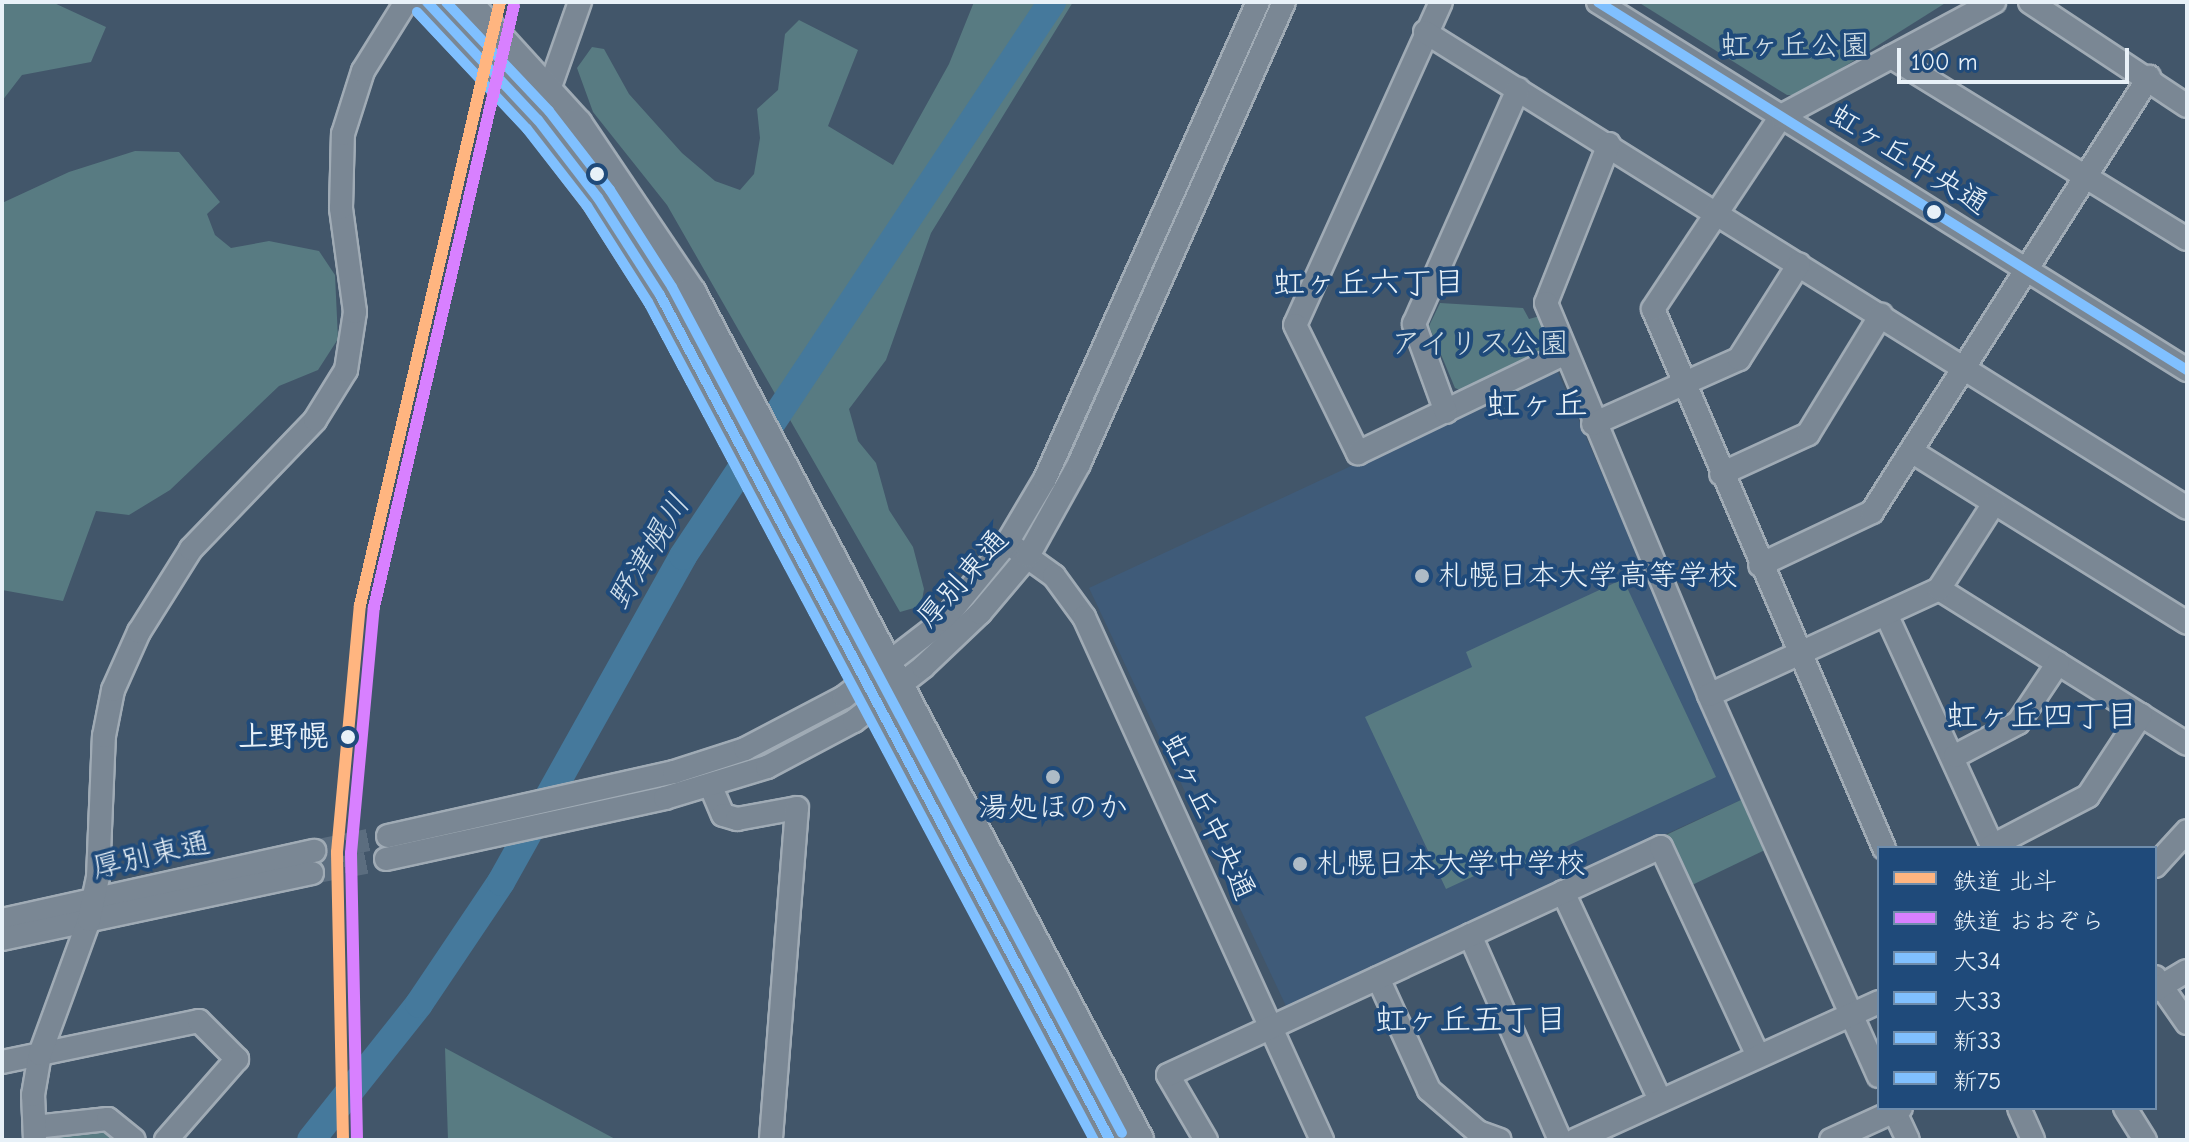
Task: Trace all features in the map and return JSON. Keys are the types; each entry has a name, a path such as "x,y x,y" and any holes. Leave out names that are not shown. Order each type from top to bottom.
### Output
{"highway":[{"path":"427,2 543,106 639,262 726,416 781,493 883,684 1137,1140"},
{"path":"464,2 543,106 649,227 742,388 781,493"},
{"path":"883,684 1110,1140"}],"street":[{"path":"134,1140 108,1119 35,1134 40,1054 91,910 102,829 105,727 123,663 191,549 315,420 350,358 355,312 341,208 343,134 363,71 406,2"},
{"path":"543,106 580,2"},
{"name":"厚別東通","path":"388,836 603,789 745,749 883,684 944,620 1007,543 1045,479 1258,2"},
{"name":"厚別東通","path":"386,859 711,787 791,755 980,613 1028,556 1079,464 1284,2"},
{"path":"1441,2 1295,325 1358,453 1564,354"},
{"name":"虹ヶ丘中央通","path":"1598,2 2187,370"},
{"path":"1883,846 1682,384 1653,309 1781,116 1994,2"},
{"path":"2030,2 2149,77 2187,106"},
{"path":"1425,32 1609,144 2187,508"},
{"path":"1891,57 2187,239"},
{"path":"1760,565 1872,512 2149,77"},
{"path":"1446,412 1414,324 1518,89"},
{"path":"1609,144 1546,303 1593,424 1709,695 1877,1071"},
{"path":"1593,424 1739,359 1799,264"},
{"path":"1721,474 1808,434 1881,315"},
{"path":"1105,350 1126,360"},
{"path":"1911,451 1993,505 2187,623"},
{"path":"1709,695 1939,589 1993,505"},
{"name":"虹ヶ丘中央通","path":"1007,543 1054,576 1084,617 1322,1140"},
{"path":"1939,589 2187,744"},
{"path":"1886,614 1955,756 1993,846"},
{"path":"1955,756 2018,723 2058,663"},
{"path":"1995,846 2088,796 2141,715"},
{"path":"711,787 723,815 737,819 797,808 771,1140"},
{"path":"2157,864 2187,831"},
{"path":"1206,1140 1168,1075 1661,847 1758,1056"},
{"name":"厚別東通","path":"2,920 91,910 313,862"},
{"path":"1563,892 1660,1100"},
{"name":"厚別東通","path":"2,939 91,910"},
{"path":"1470,935 1560,1140"},
{"path":"2187,971 2157,985 2187,1023"},
{"path":"1378,978 1429,1090 1478,1132 1500,1140"},
{"path":"1575,1140 1877,1003"},
{"path":"2,1062 199,1021 237,1059 166,1140"},
{"path":"1831,1140 1894,1110"},
{"path":"1896,1110 1908,1140"},
{"path":"2020,1110 2033,1140"},
{"path":"2126,1110 2145,1140"}],"shaded area":[{"path":"1557,370 1743,799 1286,1006 1089,588"}],"green space":[{"path":"2,2 52,2 106,27 91,62 22,75 2,101"},
{"path":"974,2 1073,2 931,233 886,360 849,409 858,441 876,463 889,510 913,547 924,589 921,606 900,612 667,205 593,112 577,68 592,47 604,49 629,94 682,153 715,181 740,190 754,174 760,138 757,109 778,90 785,34 799,20 858,50 828,126 893,165 949,64"},
{"name":"虹ヶ丘公園","path":"1638,2 1947,2 1799,95 1787,95"},
{"path":"135,151 179,152 220,202 207,214 215,235 231,248 269,241 319,251 335,275 338,339 318,370 279,386 170,490 129,515 96,511 63,601 2,590 2,203 69,172"},
{"name":"アイリス公園","path":"1440,303 1523,308 1529,319 1540,316 1554,349 1465,392 1455,388 1429,326"},
{"path":"1623,579 1716,777 1507,874 1502,863 1446,889 1365,717 1472,667 1466,652"},
{"path":"1743,799 1767,849 1690,886 1666,835"},
{"path":"445,1048 617,1140 448,1140"},
{"path":"107,1130 118,1140 62,1140 55,1134"}],"waterway":[{"name":"野津幌川","path":"311,1140 419,1004 501,882 683,556 1052,2"}],"tunnel":[{"path":"314,851 388,836"},
{"path":"312,873 386,859"}],"rail line":[{"name":"北斗","path":"343,1140 337,852 360,605 500,2"},
{"name":"おおぞら","path":"357,1140 351,853 374,607 514,5"}],"transit line":[{"name":"大34","path":"427,2 538,120 598,198 660,295 1110,1140"},
{"name":"新33","path":"446,2 549,111 610,190 672,287 1122,1133"},
{"name":"新75","path":"1598,2 2187,370"},
{"name":"大33","path":"417,12 527,129 587,206 648,302 1094,1140"}],"place":[{"name":"札幌日本大学高等学校","path":"1422,576"},
{"name":"上野幌","path":"348,737"},
{"name":"湯処ほのか","path":"1053,777"},
{"name":"札幌日本大学中学校","path":"1300,864"}],"district":[{"name":"虹ヶ丘六丁目","path":"1369,283"},
{"name":"虹ヶ丘","path":"1537,405"},
{"name":"虹ヶ丘四丁目","path":"2042,716"},
{"name":"虹ヶ丘五丁目","path":"1471,1020"}]}
